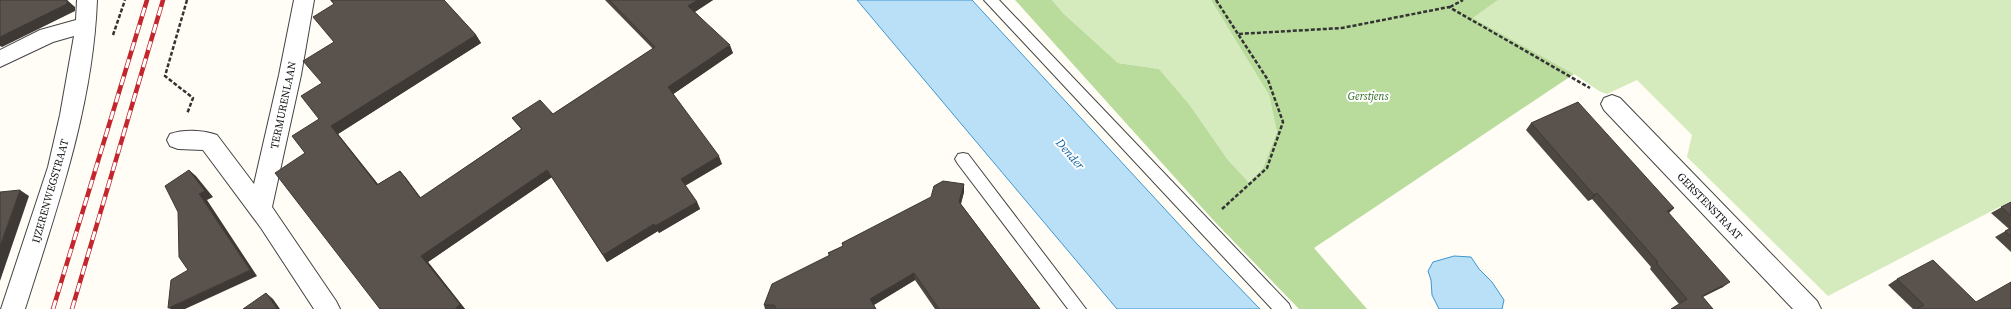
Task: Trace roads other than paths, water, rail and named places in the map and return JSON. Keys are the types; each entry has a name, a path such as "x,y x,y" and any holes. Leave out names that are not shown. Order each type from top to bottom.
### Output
{"street":[{"name":"IJZERENWEGSTRAAT","path":"13,309 59,167 77,79 86,24 87,0"},
{"name":"TERMURENLAAN","path":"260,209 290,75 304,0"},
{"path":"0,59 47,36 86,24"},
{"name":"GERSTENSTRAAT","path":"1612,104 1809,309"},
{"path":"178,140 209,140 260,209 328,309"}],"lane":[{"path":"991,0 1283,309"},
{"path":"963,159 1078,309"}],"water":[{"name":"Dender","path":"857,0 972,0 1198,245 1260,309 1117,309"},
{"path":"1454,256 1471,257 1479,269 1492,282 1504,300 1502,309 1439,309 1432,295 1431,280 1428,271 1433,262"}],"railway":[{"path":"53,309 147,0"},
{"path":"72,309 163,0"}],"park label":[{"name":"Gerstjens","path":"1368,96"}]}
